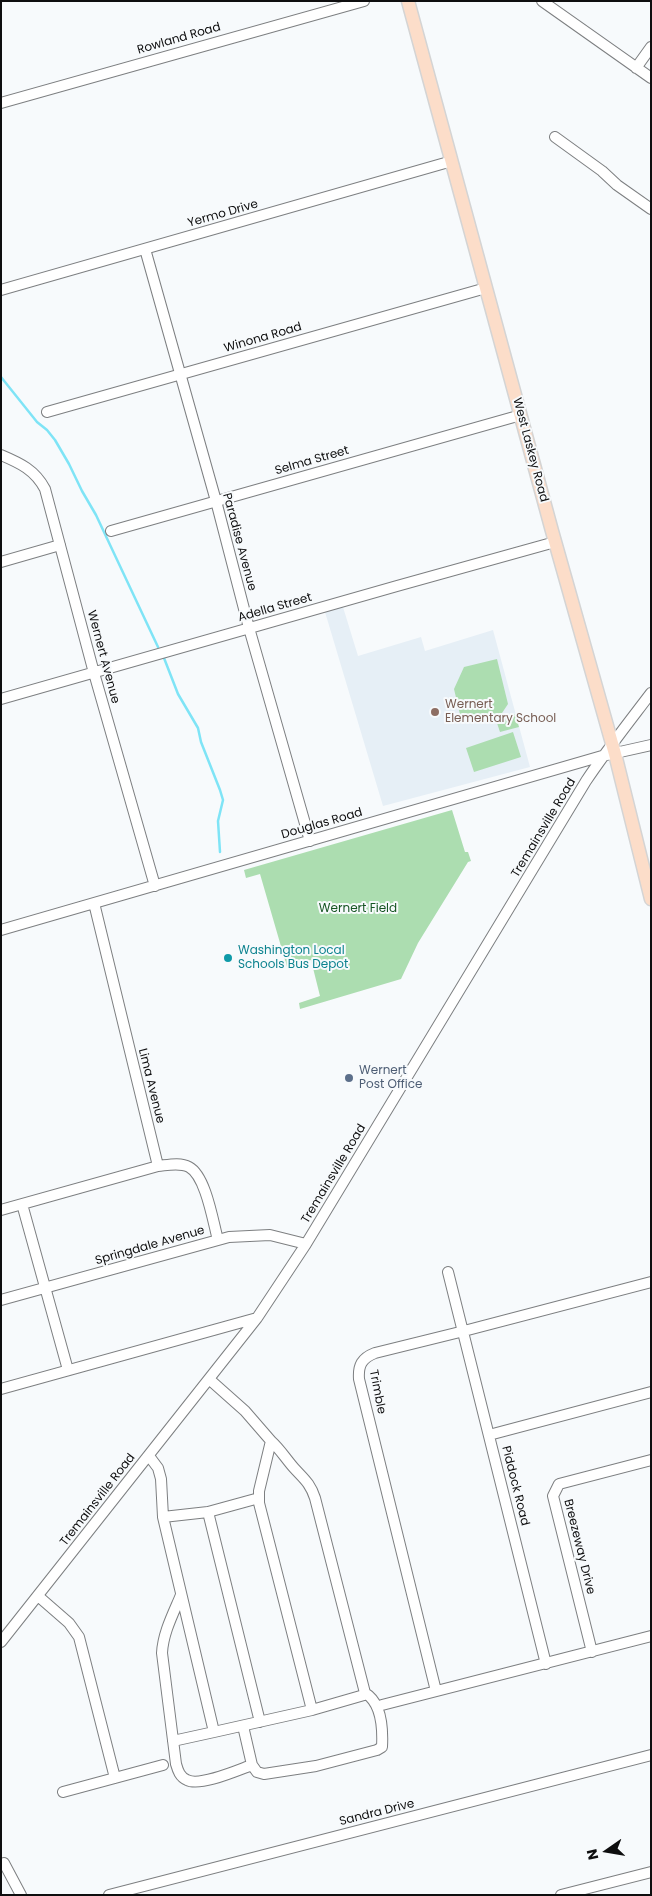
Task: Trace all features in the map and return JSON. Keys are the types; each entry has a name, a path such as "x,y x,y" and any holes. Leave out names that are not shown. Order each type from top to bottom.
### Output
{"main road":[{"name":"West Laskey Road","path":"408,1 521,415 610,752 647,865 651,898"}],"street":[{"name":"Rowland Road","path":"1,103 364,1"},
{"path":"542,1 651,78"},
{"path":"636,68 651,47"},
{"path":"555,137 651,209"},
{"name":"Yermo Drive","path":"1,290 452,161"},
{"name":"Paradise Avenue","path":"145,249 216,501 249,628 310,841"},
{"name":"Winona Road","path":"47,412 486,288"},
{"name":"Selma Street","path":"111,531 521,415"},
{"name":"Wernert Avenue","path":"1,455 30,469 45,488 94,673 154,886"},
{"name":"Adella Street","path":"1,699 555,542"},
{"path":"1,562 60,545"},
{"name":"Tremainsville Road","path":"1,1642 257,1318 306,1244 610,752 651,693"},
{"name":"Douglas Road","path":"1,930 610,752 651,745"},
{"name":"Lima Avenue","path":"94,903 158,1166"},
{"path":"1,1210 158,1166 173,1164 188,1166 197,1173 203,1184 218,1240"},
{"path":"22,1204 68,1370"},
{"name":"Springdale Avenue","path":"1,1300 218,1240 270,1235 306,1244"},
{"name":"Piddock Road","path":"448,1272 546,1664"},
{"name":"Trimble","path":"436,1691 358,1369 366,1356 375,1353 464,1332 651,1282"},
{"path":"1,1389 257,1318"},
{"path":"210,1379 245,1411 280,1449 294,1468 306,1479 315,1498 365,1692 374,1698 378,1710 383,1735 382,1746 377,1750 316,1766 264,1774 257,1772 252,1765 243,1726"},
{"path":"489,1435 651,1392"},
{"path":"271,1441 259,1490 259,1498 312,1710"},
{"path":"149,1456 158,1468 161,1479 164,1517 214,1732"},
{"name":"Breezeway Drive","path":"592,1652 553,1496 559,1484 651,1460"},
{"path":"164,1517 208,1512 259,1498"},
{"path":"208,1512 260,1722"},
{"path":"181,1595 163,1644 164,1671 176,1764 179,1774 185,1780 193,1783 252,1765"},
{"path":"38,1596 69,1623 79,1637 115,1778"},
{"path":"382,1705 651,1636"},
{"path":"173,1741 312,1710 364,1695 365,1692"},
{"name":"Sandra Drive","path":"109,1895 651,1755"},
{"path":"63,1792 163,1765"},
{"path":"4,1863 21,1895"},
{"path":"561,1895 651,1872"}],"shaded area":[{"name":"Wernert Elementary School","path":"343,607 358,656 421,637 425,651 493,630 530,767 383,806 325,612"}],"green space":[{"path":"497,659 508,704 502,713 462,723 454,689 464,667"},
{"path":"515,714 519,727 500,732 496,720"},
{"path":"513,732 521,757 474,772 466,748"},
{"name":"Wernert Field","path":"452,810 465,852 468,852 471,861 468,862 418,943 401,979 300,1009 299,1003 320,996 311,960 287,967 260,874 246,878 244,870"}],"waterway":[{"path":"1,377 37,422 55,440 69,464 96,515 158,647"},
{"path":"164,658 178,694 198,728 201,742 223,800 218,821 220,852"}],"place":[{"name":"Wernert Elementary School","path":"435,712"},
{"name":"Washington Local Schools Bus Depot","path":"228,958"},
{"name":"Wernert Post Office","path":"349,1078"}]}
